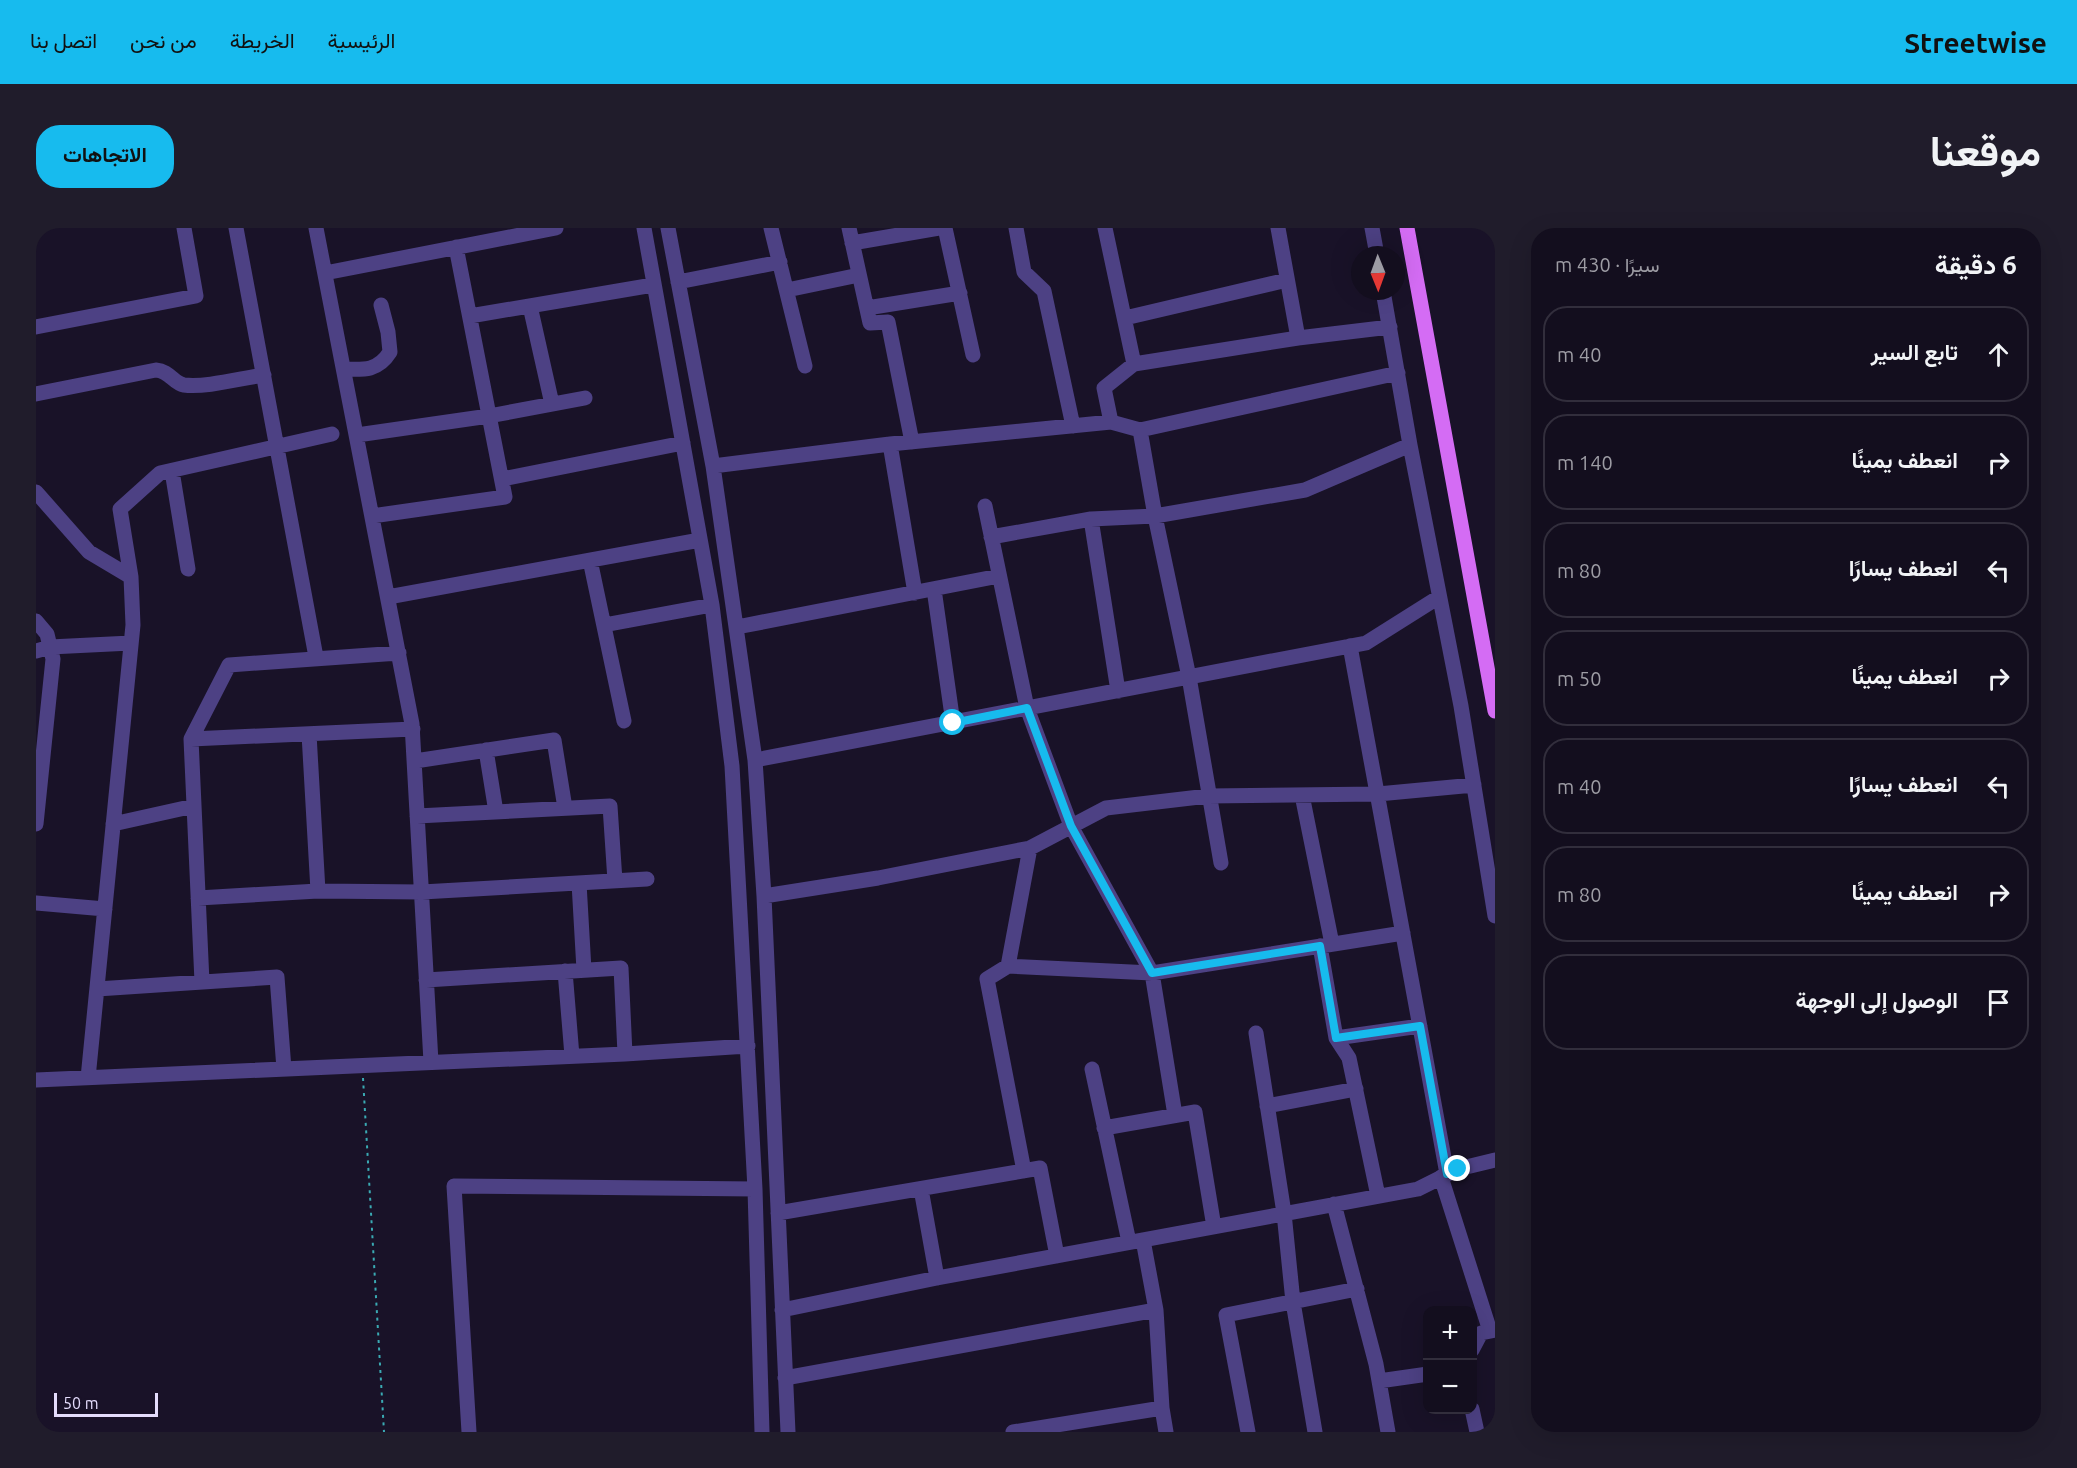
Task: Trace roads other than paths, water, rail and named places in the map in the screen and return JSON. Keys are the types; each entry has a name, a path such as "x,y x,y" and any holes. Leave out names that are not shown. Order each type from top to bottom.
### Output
{"main road":[{"path":"1407,228 1495,711"}],"street":[{"path":"36,327 196,296 184,228"},
{"path":"236,228 316,657"},
{"path":"316,228 413,729 431,1062"},
{"path":"325,273 456,248 491,234 556,228"},
{"path":"644,228 712,604 732,766 755,1189 762,1432"},
{"path":"668,228 713,466 755,760 764,896 788,1432"},
{"path":"771,228 805,366"},
{"path":"912,442 888,322 870,323 850,236 939,228"},
{"path":"945,228 973,355"},
{"path":"1016,228 1024,272 1044,291 1073,426"},
{"path":"1105,228 1134,363"},
{"path":"1278,228 1298,338"},
{"path":"1372,228 1375,246"},
{"path":"372,516 505,497 456,248"},
{"path":"678,282 780,262"},
{"path":"787,290 860,275"},
{"path":"1125,318 1287,280"},
{"path":"470,316 653,285"},
{"path":"867,308 960,293"},
{"path":"1385,300 1410,446 1461,706 1495,916"},
{"path":"344,369 376,367 390,352 381,305"},
{"path":"530,306 552,404"},
{"path":"1111,422 1104,388 1134,363 1298,338 1390,327"},
{"path":"36,394 156,370 164,371 180,385 193,386 264,375"},
{"path":"713,466 890,444 1111,422 1140,430 1398,373"},
{"path":"357,435 489,416 585,398"},
{"path":"1140,430 1155,516 1189,677 1221,863"},
{"path":"88,1078 133,625 131,577 120,509 160,473 332,434"},
{"path":"502,479 683,443"},
{"path":"890,444 915,592"},
{"path":"991,537 1091,519 1155,516 1305,490 1410,446"},
{"path":"172,471 188,569"},
{"path":"36,492 89,552 131,577"},
{"path":"985,506 1027,708 1071,826 1152,973 1175,1115"},
{"path":"1091,519 1118,691"},
{"path":"388,597 700,540"},
{"path":"590,560 624,721"},
{"path":"737,627 999,576"},
{"path":"934,589 953,723"},
{"path":"755,760 1366,643 1440,597"},
{"path":"604,625 712,604"},
{"path":"36,621 47,634 43,649"},
{"path":"43,649 131,643"},
{"path":"1350,646 1420,1026 1444,1176 1492,1330 1481,1333 1477,1342"},
{"path":"36,817 41,723 53,659 43,649"},
{"path":"202,982 191,739 229,665 316,657 399,653"},
{"path":"191,739 413,729"},
{"path":"309,734 318,891"},
{"path":"415,761 554,740 565,808"},
{"path":"486,750 496,812"},
{"path":"764,896 878,878 1030,848 1106,808 1208,796 1378,794 1474,785"},
{"path":"1302,795 1326,945 1336,1038 1350,1058 1378,1196"},
{"path":"113,824 194,806"},
{"path":"417,816 610,806 615,881"},
{"path":"1008,966 1030,848"},
{"path":"198,898 318,891 422,892 647,879"},
{"path":"579,883 584,970"},
{"path":"36,903 105,909"},
{"path":"1024,1171 987,979 1008,966 1152,973 1403,933"},
{"path":"426,980 621,968 625,1054"},
{"path":"565,971 572,1056"},
{"path":"97,989 277,977 284,1069"},
{"path":"1336,1038 1420,1026"},
{"path":"1256,1033 1284,1213 1293,1302 1315,1432"},
{"path":"36,1080 625,1054 748,1046"},
{"path":"1092,1069 1104,1128 1156,1310 1162,1408 1166,1432"},
{"path":"1267,1106 1356,1089"},
{"path":"1104,1128 1195,1112 1214,1227"},
{"path":"782,1310 937,1278 1418,1189 1458,1169 1495,1160"},
{"path":"778,1213 1040,1168 1057,1256"},
{"path":"469,1432 454,1186 755,1189"},
{"path":"921,1189 937,1278"},
{"path":"1334,1204 1379,1381 1388,1432"},
{"path":"1248,1432 1226,1315 1357,1289"},
{"path":"785,1377 1156,1310"},
{"path":"1379,1381 1423,1375"},
{"path":"1013,1432 1162,1408"},
{"path":"1474,1414 1477,1432"}]}
